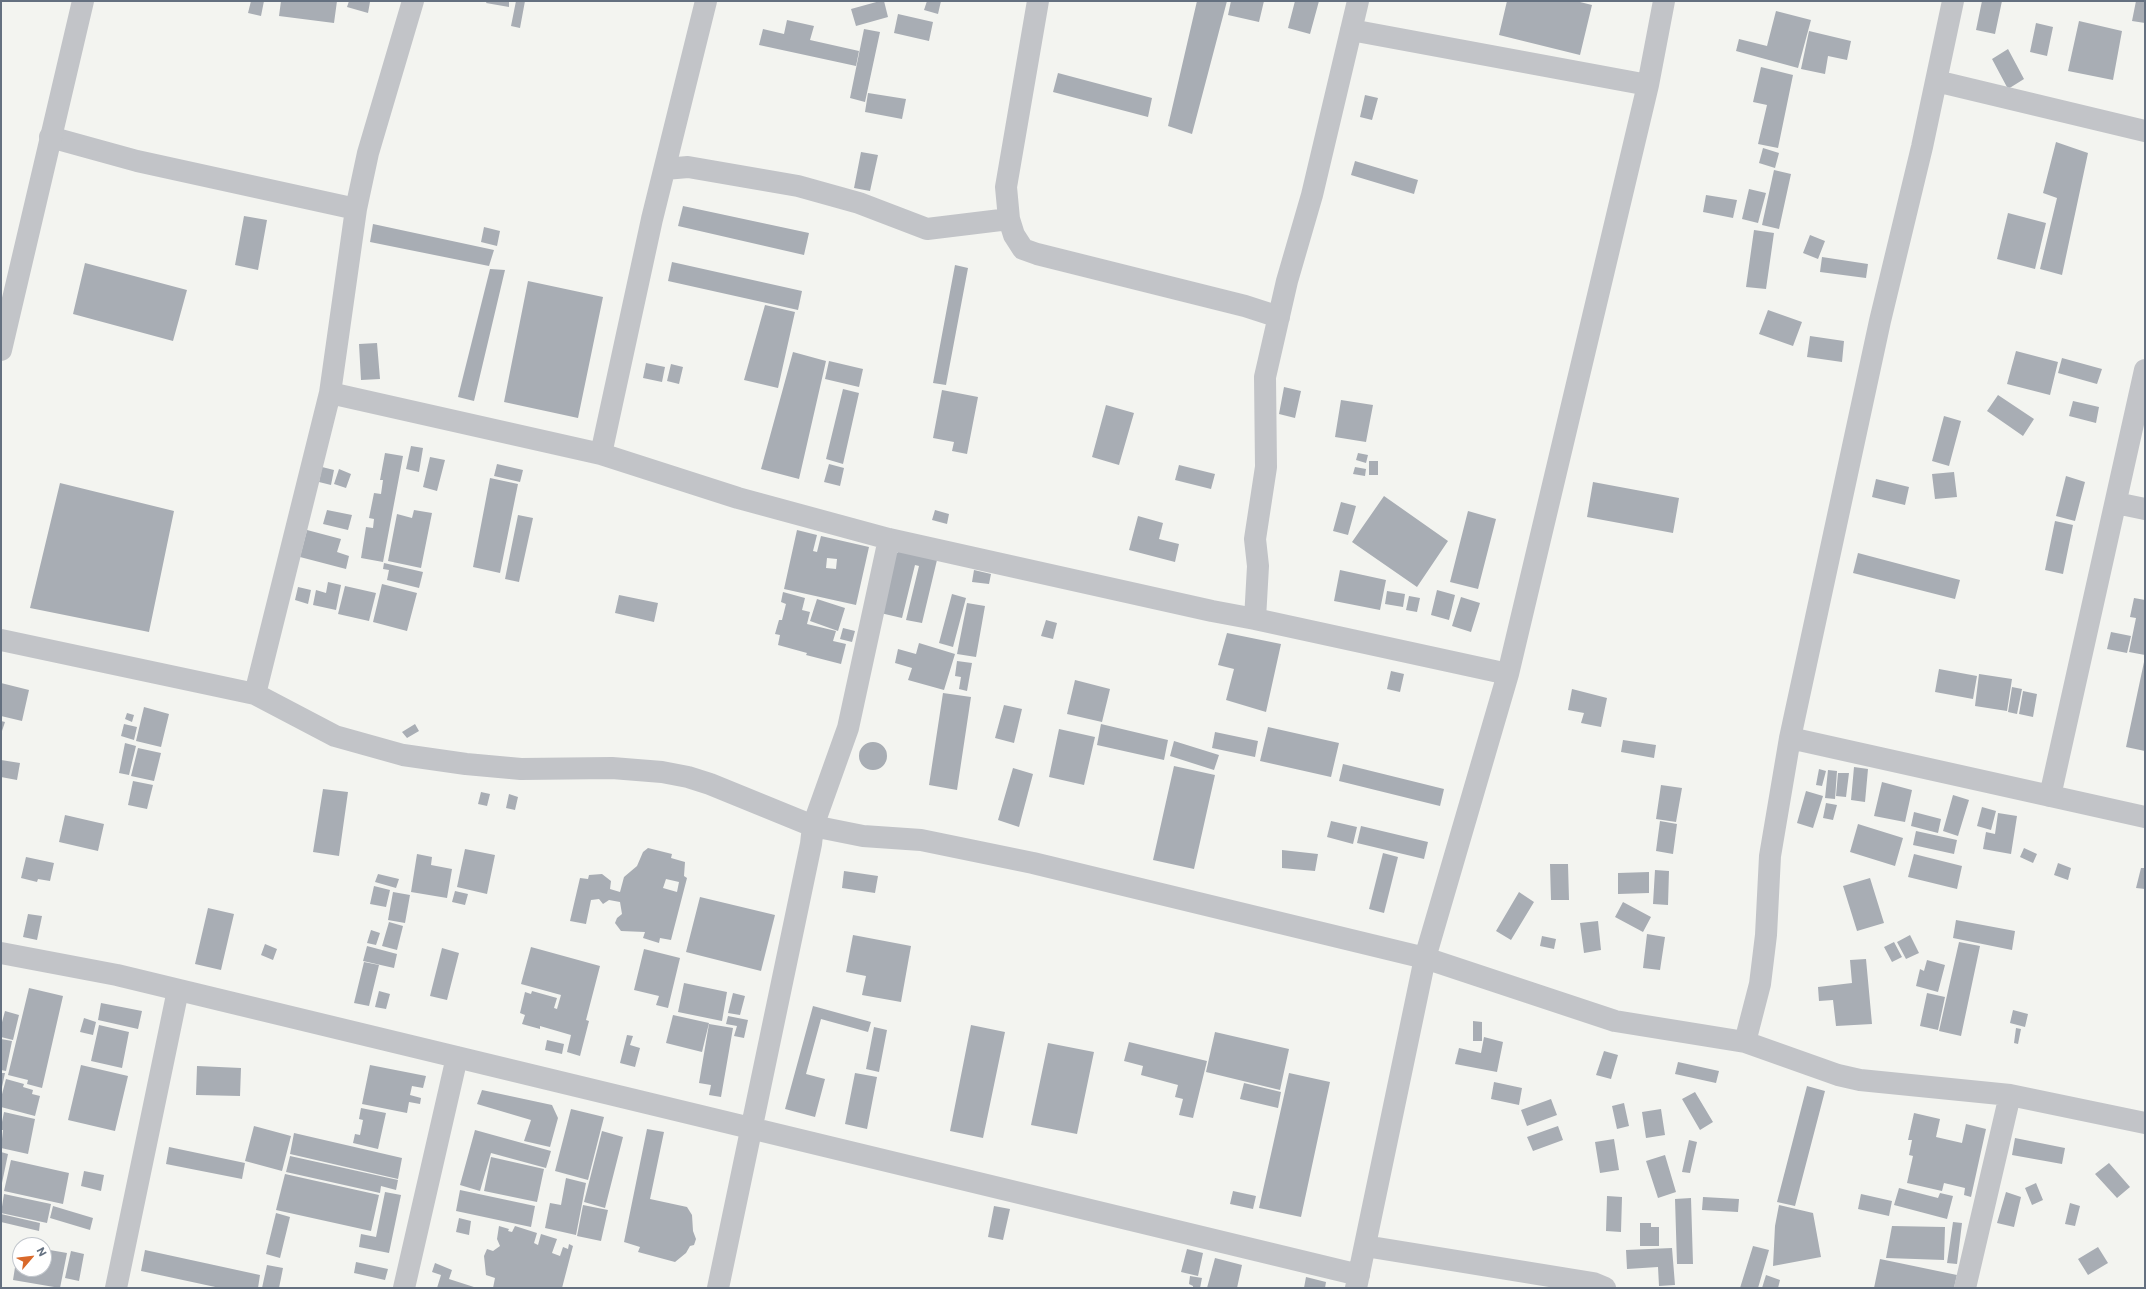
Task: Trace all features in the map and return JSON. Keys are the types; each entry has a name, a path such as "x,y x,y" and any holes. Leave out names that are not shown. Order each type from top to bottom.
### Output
{"street":[{"path":"1,350 4,324 83,1"},
{"path":"255,694 330,393 356,208 368,153 413,1"},
{"path":"601,454 665,169 706,1"},
{"path":"1038,1 1006,187 1009,219 1014,235 1023,249 1037,254 1246,306 1279,317"},
{"path":"1255,619 1258,566 1256,540 1266,467 1265,378 1279,317 1312,195 1358,1"},
{"path":"1,953 117,975 751,1128 1358,1281 1425,958 1508,674 1648,85 1664,1"},
{"path":"1745,1042 1760,984 1766,935 1770,856 1790,738 1880,321 1953,1"},
{"path":"1351,30 1648,85"},
{"path":"1936,80 2145,131"},
{"path":"50,137 137,161 356,208"},
{"path":"665,169 688,167 798,186 859,203 927,229 1009,219"},
{"path":"2050,796 2145,370"},
{"path":"330,393 601,454 738,498 889,539 1212,611 1508,674"},
{"path":"2116,503 2145,509"},
{"path":"718,1288 812,844 813,826 848,728 889,539"},
{"path":"1,640 255,694 335,736 403,755 466,764 521,769 612,768 669,774 710,784 813,826 863,836 921,840 1026,861 1425,958 1615,1021 1745,1042 1792,1060 1860,1080 2010,1095 2145,1122"},
{"path":"1790,738 2145,817"},
{"path":"116,1288 178,990"},
{"path":"404,1288 457,1057"},
{"path":"1965,1288 2010,1095"},
{"path":"1365,1246 1593,1283 1605,1288"}],"building":[{"path":"251,1 264,1 261,16 248,13"},
{"path":"281,1 337,1 334,23 279,16"},
{"path":"349,1 370,2 368,13 347,7"},
{"path":"487,1 509,1 509,7 486,3"},
{"path":"516,1 525,1 520,28 511,26"},
{"path":"884,1 888,17 856,26 851,9"},
{"path":"927,1 941,1 938,14 924,10"},
{"path":"1197,1 1227,1 1192,134 1168,126"},
{"path":"1231,1 1264,1 1259,22 1228,15"},
{"path":"1295,1 1319,1 1310,34 1288,28"},
{"path":"1507,1 1576,1 1592,5 1580,55 1499,35"},
{"path":"1982,1 2002,1 1995,34 1976,30"},
{"path":"2136,1 2145,1 2145,23 2132,21"},
{"path":"1776,11 1811,20 1798,68 1736,51 1739,39 1767,46"},
{"path":"898,14 933,22 929,41 894,33"},
{"path":"787,20 814,26 810,40 859,51 856,66 759,45 763,29 784,34"},
{"path":"2079,21 2122,31 2113,80 2068,71"},
{"path":"2036,23 2053,27 2047,56 2030,52"},
{"path":"864,29 880,32 865,102 850,98"},
{"path":"1809,31 1851,41 1847,60 1828,56 1825,74 1801,69"},
{"path":"2008,49 2024,79 2008,89 1992,59"},
{"path":"1761,67 1793,75 1778,148 1758,144 1767,105 1753,102"},
{"path":"1058,73 1152,98 1148,117 1053,92"},
{"path":"868,93 906,99 902,119 865,112"},
{"path":"1365,95 1378,98 1372,120 1360,117"},
{"path":"2056,142 2088,153 2062,275 2040,269 2057,198 2043,193"},
{"path":"1763,148 1779,153 1775,168 1759,163"},
{"path":"861,152 878,155 870,191 854,188"},
{"path":"1355,161 1418,180 1414,194 1351,175"},
{"path":"1774,170 1791,174 1779,229 1762,225"},
{"path":"1749,189 1766,193 1758,223 1742,219"},
{"path":"1706,195 1737,200 1733,218 1703,212"},
{"path":"683,206 809,233 804,255 678,226"},
{"path":"2008,213 2046,223 2035,269 1997,259"},
{"path":"244,216 267,220 258,270 235,265"},
{"path":"373,224 494,250 489,266 370,242"},
{"path":"484,227 500,231 497,246 481,242"},
{"path":"1754,230 1774,233 1766,289 1746,287"},
{"path":"1810,235 1825,241 1818,259 1803,253"},
{"path":"1822,257 1868,264 1866,278 1820,272"},
{"path":"672,262 802,291 798,310 668,281"},
{"path":"85,263 187,290 173,341 73,314"},
{"path":"955,265 968,268 946,385 933,383"},
{"path":"490,269 505,270 474,401 458,397"},
{"path":"528,281 603,297 578,418 504,402"},
{"path":"765,305 795,312 778,388 744,380"},
{"path":"1768,310 1802,322 1793,346 1759,334"},
{"path":"1810,336 1844,341 1842,362 1807,357"},
{"path":"377,343 380,379 361,380 359,344"},
{"path":"2016,351 2058,362 2050,395 2007,384"},
{"path":"793,352 826,361 799,479 761,469"},
{"path":"2062,358 2102,369 2097,384 2058,373"},
{"path":"829,361 863,369 859,387 825,379"},
{"path":"646,363 665,367 662,382 643,378"},
{"path":"671,364 683,367 679,384 667,381"},
{"path":"1284,387 1301,391 1295,418 1279,414"},
{"path":"843,389 859,393 843,464 826,459"},
{"path":"942,390 978,397 967,454 952,451 954,442 933,438"},
{"path":"1998,395 2034,419 2023,436 1987,411"},
{"path":"1341,400 1373,405 1366,442 1335,437"},
{"path":"2073,401 2099,407 2096,423 2069,416"},
{"path":"1106,405 1134,413 1119,465 1092,457"},
{"path":"1944,416 1961,421 1949,466 1932,461"},
{"path":"411,446 423,448 419,472 406,469"},
{"path":"385,453 403,456 383,562 361,558 366,527 373,528 374,519 369,518 374,493 381,494 383,480 380,480"},
{"path":"1358,453 1368,455 1366,463 1356,460"},
{"path":"430,457 445,460 437,491 423,487"},
{"path":"1369,461 1378,461 1378,475 1369,475"},
{"path":"497,464 523,470 520,482 494,476"},
{"path":"829,464 844,468 840,486 824,482"},
{"path":"1179,465 1215,474 1211,489 1175,480"},
{"path":"322,467 334,470 331,485 319,482"},
{"path":"1355,467 1366,469 1365,476 1353,474"},
{"path":"339,469 351,474 346,488 334,484"},
{"path":"1954,472 1957,497 1935,499 1932,474"},
{"path":"2066,476 2085,482 2075,521 2056,516"},
{"path":"490,478 518,484 500,573 473,567"},
{"path":"1876,479 1909,487 1905,505 1872,497"},
{"path":"1593,482 1679,498 1673,533 1587,517"},
{"path":"60,483 174,511 149,632 30,608"},
{"path":"1384,496 1448,541 1417,587 1352,542"},
{"path":"1341,502 1356,506 1348,535 1333,531"},
{"path":"327,510 352,515 348,530 323,524"},
{"path":"414,510 432,513 421,568 388,561 397,514 412,518"},
{"path":"935,510 949,514 947,524 932,520"},
{"path":"1468,511 1496,519 1478,589 1450,582"},
{"path":"518,515 533,518 519,582 505,579"},
{"path":"1138,516 1163,523 1159,539 1179,544 1175,562 1129,550"},
{"path":"2055,521 2073,525 2063,574 2045,570"},
{"path":"307,530 341,539 337,552 349,556 346,569 300,557"},
{"path":"797,530 817,535 813,551 817,552 821,536 869,547 856,605 784,589","holes":["827,558 837,559 836,569 826,568"]},
{"path":"900,551 937,560 922,623 906,620 919,566 915,565 902,618 876,612 890,557"},
{"path":"1858,553 1960,580 1955,599 1853,573"},
{"path":"384,563 423,572 419,588 387,580 389,570 383,569"},
{"path":"974,570 991,574 989,584 972,582"},
{"path":"1340,570 1386,580 1380,610 1334,601"},
{"path":"328,582 341,585 336,610 313,605 316,590 326,593"},
{"path":"382,584 417,593 407,631 373,622"},
{"path":"345,586 376,593 369,621 338,614"},
{"path":"298,587 311,590 308,604 295,600"},
{"path":"1437,590 1455,595 1449,620 1431,615"},
{"path":"1387,591 1405,594 1403,607 1385,604"},
{"path":"783,592 805,598 802,610 810,612 807,624 836,631 833,641 846,644 841,664 806,655 807,653 778,645 780,635 775,634 779,620 782,620 786,604 781,602"},
{"path":"952,594 966,598 953,647 939,643"},
{"path":"619,595 658,603 654,622 615,613"},
{"path":"1409,596 1420,598 1417,612 1406,610"},
{"path":"1461,597 1480,603 1471,632 1452,626"},
{"path":"2134,598 2145,600 2145,655 2129,652 2136,618 2130,617"},
{"path":"817,599 845,608 838,631 810,621"},
{"path":"967,603 985,606 976,657 957,654"},
{"path":"1046,620 1057,623 1053,639 1041,636"},
{"path":"843,628 855,631 852,642 840,639"},
{"path":"2111,632 2131,636 2127,653 2107,649"},
{"path":"1227,633 1281,644 1266,712 1226,700 1234,669 1218,665"},
{"path":"919,643 955,654 944,690 908,680 912,668 895,663 898,649 916,654"},
{"path":"957,661 972,663 967,691 959,689 961,677 955,676"},
{"path":"2145,662 2145,751 2126,747"},
{"path":"1939,669 1977,676 1973,699 1935,692"},
{"path":"1391,671 1404,674 1400,692 1387,689"},
{"path":"1979,674 2012,679 2007,711 1975,706"},
{"path":"1075,680 1110,689 1102,722 1067,714"},
{"path":"1,683 29,690 22,721 1,716"},
{"path":"2012,687 2022,689 2017,714 2008,712"},
{"path":"1572,689 1607,698 1601,727 1581,723 1584,713 1568,710"},
{"path":"2023,691 2037,694 2033,717 2019,714"},
{"path":"943,693 971,697 957,790 929,785"},
{"path":"1004,705 1022,709 1014,743 995,738"},
{"path":"144,707 169,714 161,747 136,741"},
{"path":"127,713 134,715 132,722 125,719"},
{"path":"1,721 5,722 1,734"},
{"path":"124,724 137,727 134,740 121,736"},
{"path":"415,724 419,731 407,738 402,732"},
{"path":"1101,724 1168,740 1164,760 1097,745"},
{"path":"1268,727 1339,743 1331,777 1260,761"},
{"path":"1059,729 1095,737 1084,785 1049,777"},
{"path":"1215,732 1258,741 1255,757 1212,748"},
{"path":"1623,740 1656,745 1654,758 1621,752"},
{"path":"1174,741 1219,755 1214,770 1170,756"},
{"path":"873,742 883,746 887,756 883,766 873,770 863,766 859,756 863,746"},
{"path":"125,743 136,746 129,775 119,773"},
{"path":"138,748 161,753 154,781 131,776"},
{"path":"1,760 20,763 17,780 1,777"},
{"path":"1343,764 1444,789 1440,806 1339,781"},
{"path":"1174,766 1215,775 1194,869 1153,860"},
{"path":"1854,767 1868,769 1865,802 1851,800"},
{"path":"1013,768 1033,774 1019,827 998,820"},
{"path":"1819,769 1826,771 1822,786 1816,785"},
{"path":"1828,770 1837,771 1835,799 1825,798"},
{"path":"1838,773 1849,773 1846,797 1836,796"},
{"path":"133,781 153,785 147,809 128,805"},
{"path":"1882,782 1912,790 1905,822 1874,816"},
{"path":"1661,785 1682,788 1676,822 1656,819"},
{"path":"323,789 348,792 339,856 313,852"},
{"path":"1806,791 1823,796 1813,828 1797,823"},
{"path":"481,792 490,794 487,806 478,804"},
{"path":"509,794 518,797 515,810 506,808"},
{"path":"1953,795 1969,800 1958,836 1943,831"},
{"path":"1826,803 1837,805 1833,820 1823,818"},
{"path":"1982,807 1996,811 1991,830 1977,826"},
{"path":"1914,812 1941,819 1938,833 1911,826"},
{"path":"1998,813 2017,816 2011,854 1983,849 1986,832 1995,834"},
{"path":"65,815 104,824 98,851 59,842"},
{"path":"1331,821 1357,827 1353,844 1327,837"},
{"path":"1660,821 1677,824 1673,854 1656,851"},
{"path":"1858,824 1903,838 1895,866 1850,852"},
{"path":"1361,826 1428,842 1424,859 1357,843"},
{"path":"1916,831 1957,840 1954,854 1913,845"},
{"path":"648,848 672,854 671,858 685,862 684,876 687,878 671,940 660,938 659,943 643,938 645,932 621,931 615,923 617,918 622,914 620,902 609,900 603,904 599,899 591,900 586,924 570,921 580,878 588,879 589,875 602,874 611,881 610,889 620,892 624,877 637,866 643,852","holes":["666,879 679,882 677,892 663,888"]},
{"path":"2024,848 2037,854 2033,863 2020,857"},
{"path":"465,849 495,855 487,894 457,887"},
{"path":"1282,850 1318,854 1315,871 1282,868"},
{"path":"1383,853 1398,857 1384,913 1369,909"},
{"path":"417,854 432,857 431,865 452,869 447,898 411,892"},
{"path":"1914,854 1962,866 1957,889 1908,877"},
{"path":"26,857 54,863 50,881 38,879 37,882 21,878"},
{"path":"2058,863 2071,868 2068,880 2054,875"},
{"path":"1550,864 1568,864 1569,900 1551,900"},
{"path":"2141,868 2145,868 2145,889 2136,888"},
{"path":"1655,870 1669,871 1668,905 1653,904"},
{"path":"844,871 878,876 875,893 842,888"},
{"path":"1649,872 1649,893 1618,894 1618,873"},
{"path":"378,874 399,879 396,888 375,882"},
{"path":"1870,878 1884,923 1857,931 1843,886"},
{"path":"374,886 390,890 386,907 370,904"},
{"path":"455,891 468,894 465,905 452,902"},
{"path":"393,892 410,895 405,923 388,920"},
{"path":"1519,892 1534,902 1511,940 1496,931"},
{"path":"700,897 775,915 761,971 686,952"},
{"path":"1623,902 1651,917 1643,932 1615,917"},
{"path":"208,908 234,914 221,970 195,964"},
{"path":"28,914 42,916 37,940 23,937"},
{"path":"1956,920 2015,931 2012,950 1953,938"},
{"path":"1598,921 1601,950 1584,953 1580,923"},
{"path":"389,922 403,926 397,950 382,946"},
{"path":"371,930 380,933 376,945 367,943"},
{"path":"1647,934 1665,937 1660,970 1643,968"},
{"path":"853,935 911,946 901,1002 862,995 866,976 846,972"},
{"path":"1910,935 1919,953 1906,959 1897,942"},
{"path":"1542,936 1556,939 1554,949 1540,946"},
{"path":"1894,942 1902,957 1892,962 1884,947"},
{"path":"1959,942 1980,946 1961,1036 1939,1031"},
{"path":"265,944 277,949 273,960 261,955"},
{"path":"367,946 397,954 394,968 363,961"},
{"path":"531,947 600,966 586,1020 589,1021 580,1056 567,1052 571,1035 540,1026 540,1029 522,1024 525,1015 520,1013 525,992 531,994 532,991 557,998 554,1008 557,1009 561,995 521,984"},
{"path":"442,948 459,953 447,1000 430,996"},
{"path":"644,949 680,958 668,1008 656,1005 659,996 634,990"},
{"path":"1866,959 1872,1024 1836,1026 1833,1000 1819,1001 1818,987 1852,983 1850,960"},
{"path":"1927,960 1945,965 1938,992 1916,986 1920,969 1924,971"},
{"path":"364,962 379,965 369,1006 354,1003"},
{"path":"684,983 727,992 722,1021 678,1012"},
{"path":"29,988 63,996 42,1088 27,1084 28,1080 8,1075"},
{"path":"379,991 390,994 386,1009 375,1007"},
{"path":"733,993 745,996 740,1015 728,1013"},
{"path":"1927,993 1945,997 1938,1030 1920,1026"},
{"path":"101,1003 142,1011 138,1029 98,1020"},
{"path":"813,1006 871,1022 868,1032 821,1019 806,1074 825,1079 815,1117 785,1109"},
{"path":"2013,1010 2028,1014 2025,1027 2010,1023"},
{"path":"5,1011 19,1015 13,1040 1,1037 1,1026"},
{"path":"673,1015 709,1023 702,1052 666,1043"},
{"path":"728,1016 748,1020 744,1038 734,1036 737,1026 726,1024"},
{"path":"84,1018 96,1022 93,1035 80,1032"},
{"path":"1473,1021 1482,1022 1482,1041 1473,1041"},
{"path":"709,1024 733,1028 721,1097 709,1095 711,1085 699,1083"},
{"path":"99,1025 129,1032 122,1068 91,1061"},
{"path":"971,1025 1005,1032 983,1138 950,1131"},
{"path":"874,1027 887,1030 879,1072 866,1069"},
{"path":"2016,1028 2021,1029 2018,1044 2014,1043"},
{"path":"1215,1032 1289,1049 1280,1090 1206,1072"},
{"path":"627,1035 633,1036 630,1045 640,1048 635,1067 620,1063"},
{"path":"1484,1037 1503,1042 1497,1072 1455,1064 1459,1048 1481,1053"},
{"path":"1,1039 12,1041 6,1071 1,1070"},
{"path":"547,1040 564,1044 562,1054 545,1050"},
{"path":"1129,1042 1207,1061 1193,1118 1179,1115 1183,1099 1175,1097 1178,1085 1141,1075 1143,1066 1124,1061"},
{"path":"1048,1043 1094,1052 1077,1134 1031,1125"},
{"path":"1604,1051 1618,1055 1611,1079 1596,1075"},
{"path":"1678,1062 1719,1071 1716,1083 1675,1074"},
{"path":"81,1065 128,1076 115,1131 68,1120"},
{"path":"370,1065 426,1076 423,1088 412,1086 410,1095 421,1098 420,1104 409,1102 407,1113 362,1104"},
{"path":"197,1066 241,1068 240,1096 196,1095"},
{"path":"1,1073 5,1073 2,1087 1,1087"},
{"path":"855,1073 877,1077 867,1129 845,1124"},
{"path":"1289,1073 1330,1082 1301,1217 1259,1208"},
{"path":"6,1079 24,1084 23,1087 33,1090 32,1094 40,1096 35,1116 1,1107 1,1098"},
{"path":"1494,1082 1522,1088 1519,1105 1491,1099"},
{"path":"1244,1083 1281,1092 1278,1108 1240,1099"},
{"path":"1807,1086 1825,1091 1795,1206 1777,1202"},
{"path":"482,1090 552,1105 558,1118 550,1147 524,1141 531,1120 477,1104"},
{"path":"1695,1092 1713,1122 1700,1130 1682,1099"},
{"path":"1551,1099 1557,1115 1527,1126 1521,1110"},
{"path":"1624,1103 1629,1126 1617,1129 1612,1106"},
{"path":"361,1108 386,1113 378,1149 353,1143 355,1134 360,1135 363,1120 359,1119"},
{"path":"571,1109 604,1117 588,1180 555,1171"},
{"path":"1661,1109 1665,1135 1646,1138 1642,1112"},
{"path":"4,1112 35,1119 28,1154 1,1148 3,1130 1,1130 1,1127"},
{"path":"1914,1113 1940,1119 1936,1137 1962,1143 1966,1124 1986,1129 1971,1197 1964,1195 1965,1188 1944,1183 1942,1191 1907,1183 1913,1156 1909,1155 1912,1140 1908,1140"},
{"path":"254,1126 291,1136 282,1171 245,1161"},
{"path":"1558,1126 1563,1140 1533,1151 1527,1137"},
{"path":"647,1129 664,1132 650,1199 687,1207 692,1215 693,1231 696,1239 694,1245 690,1246 686,1253 675,1262 638,1252 640,1247 624,1242"},
{"path":"475,1130 551,1151 546,1168 491,1153 480,1191 460,1185"},
{"path":"602,1131 623,1137 605,1208 584,1202"},
{"path":"294,1133 402,1158 398,1179 290,1154"},
{"path":"2015,1138 2065,1148 2062,1164 2012,1155"},
{"path":"1614,1139 1619,1170 1600,1173 1595,1142"},
{"path":"1689,1140 1697,1142 1690,1173 1682,1172"},
{"path":"169,1147 245,1163 242,1179 166,1164"},
{"path":"1,1152 8,1154 2,1183 1,1182"},
{"path":"1665,1155 1676,1192 1658,1198 1646,1161"},
{"path":"290,1156 398,1180 396,1190 381,1186 380,1193 286,1172"},
{"path":"491,1157 544,1169 537,1202 484,1191"},
{"path":"11,1160 69,1173 63,1204 4,1191"},
{"path":"2109,1163 2130,1187 2117,1198 2095,1174"},
{"path":"84,1171 104,1175 101,1191 81,1186"},
{"path":"285,1174 379,1195 371,1231 276,1210"},
{"path":"566,1178 586,1183 576,1235 545,1228 550,1203 561,1205"},
{"path":"2036,1183 2043,1200 2032,1205 2025,1188"},
{"path":"1899,1188 1938,1198 1940,1193 1953,1196 1947,1219 1894,1205"},
{"path":"460,1190 535,1206 531,1227 456,1211"},
{"path":"1233,1191 1256,1196 1253,1209 1230,1204"},
{"path":"385,1192 401,1195 389,1253 359,1247 361,1234 376,1237"},
{"path":"2006,1192 2021,1197 2014,1227 1997,1223"},
{"path":"4,1194 51,1204 47,1223 1,1213"},
{"path":"1861,1194 1892,1201 1889,1216 1858,1209"},
{"path":"1607,1196 1622,1197 1621,1232 1606,1231"},
{"path":"1703,1197 1739,1199 1738,1212 1702,1210"},
{"path":"1691,1198 1693,1264 1677,1264 1675,1199"},
{"path":"2070,1203 2080,1206 2075,1226 2065,1224"},
{"path":"583,1205 608,1210 601,1241 577,1236"},
{"path":"1779,1205 1813,1213 1821,1257 1773,1266 1775,1226"},
{"path":"53,1206 93,1218 90,1230 50,1218"},
{"path":"994,1206 1010,1209 1003,1240 988,1237"},
{"path":"276,1213 290,1217 280,1258 266,1254"},
{"path":"1,1214 40,1223 39,1231 1,1222"},
{"path":"459,1218 471,1221 469,1235 456,1232"},
{"path":"1953,1222 1962,1223 1957,1264 1947,1263"},
{"path":"1640,1223 1651,1223 1651,1227 1659,1227 1659,1246 1640,1246"},
{"path":"499,1226 509,1229 508,1231 512,1232 515,1226 537,1233 534,1243 538,1245 541,1234 557,1239 552,1253 560,1256 563,1247 568,1249 569,1244 573,1246 562,1288 493,1288 495,1278 486,1275 484,1256 487,1249 493,1251 500,1246 497,1239"},
{"path":"1892,1226 1945,1227 1944,1260 1886,1258"},
{"path":"1753,1246 1769,1250 1758,1288 1740,1288"},
{"path":"2098,1247 2108,1263 2088,1275 2078,1259"},
{"path":"1672,1248 1675,1285 1659,1286 1658,1267 1627,1269 1626,1250"},
{"path":"1187,1249 1203,1253 1198,1276 1181,1272"},
{"path":"52,1250 67,1253 60,1288 13,1280 13,1277 52,1277"},
{"path":"145,1250 260,1275 258,1288 220,1288 141,1271"},
{"path":"71,1251 84,1254 79,1281 65,1278"},
{"path":"1215,1258 1242,1265 1237,1288 1207,1288"},
{"path":"1880,1259 1957,1275 1954,1288 1874,1288"},
{"path":"356,1262 388,1269 385,1280 354,1273"},
{"path":"435,1263 452,1270 449,1279 477,1288 437,1288 441,1275 432,1272"},
{"path":"267,1265 283,1268 279,1288 262,1288"},
{"path":"1766,1275 1780,1280 1778,1288 1762,1288"},
{"path":"1190,1276 1202,1278 1200,1288 1193,1288 1193,1286 1189,1284"},
{"path":"1306,1277 1326,1282 1325,1288 1304,1288"}]}
